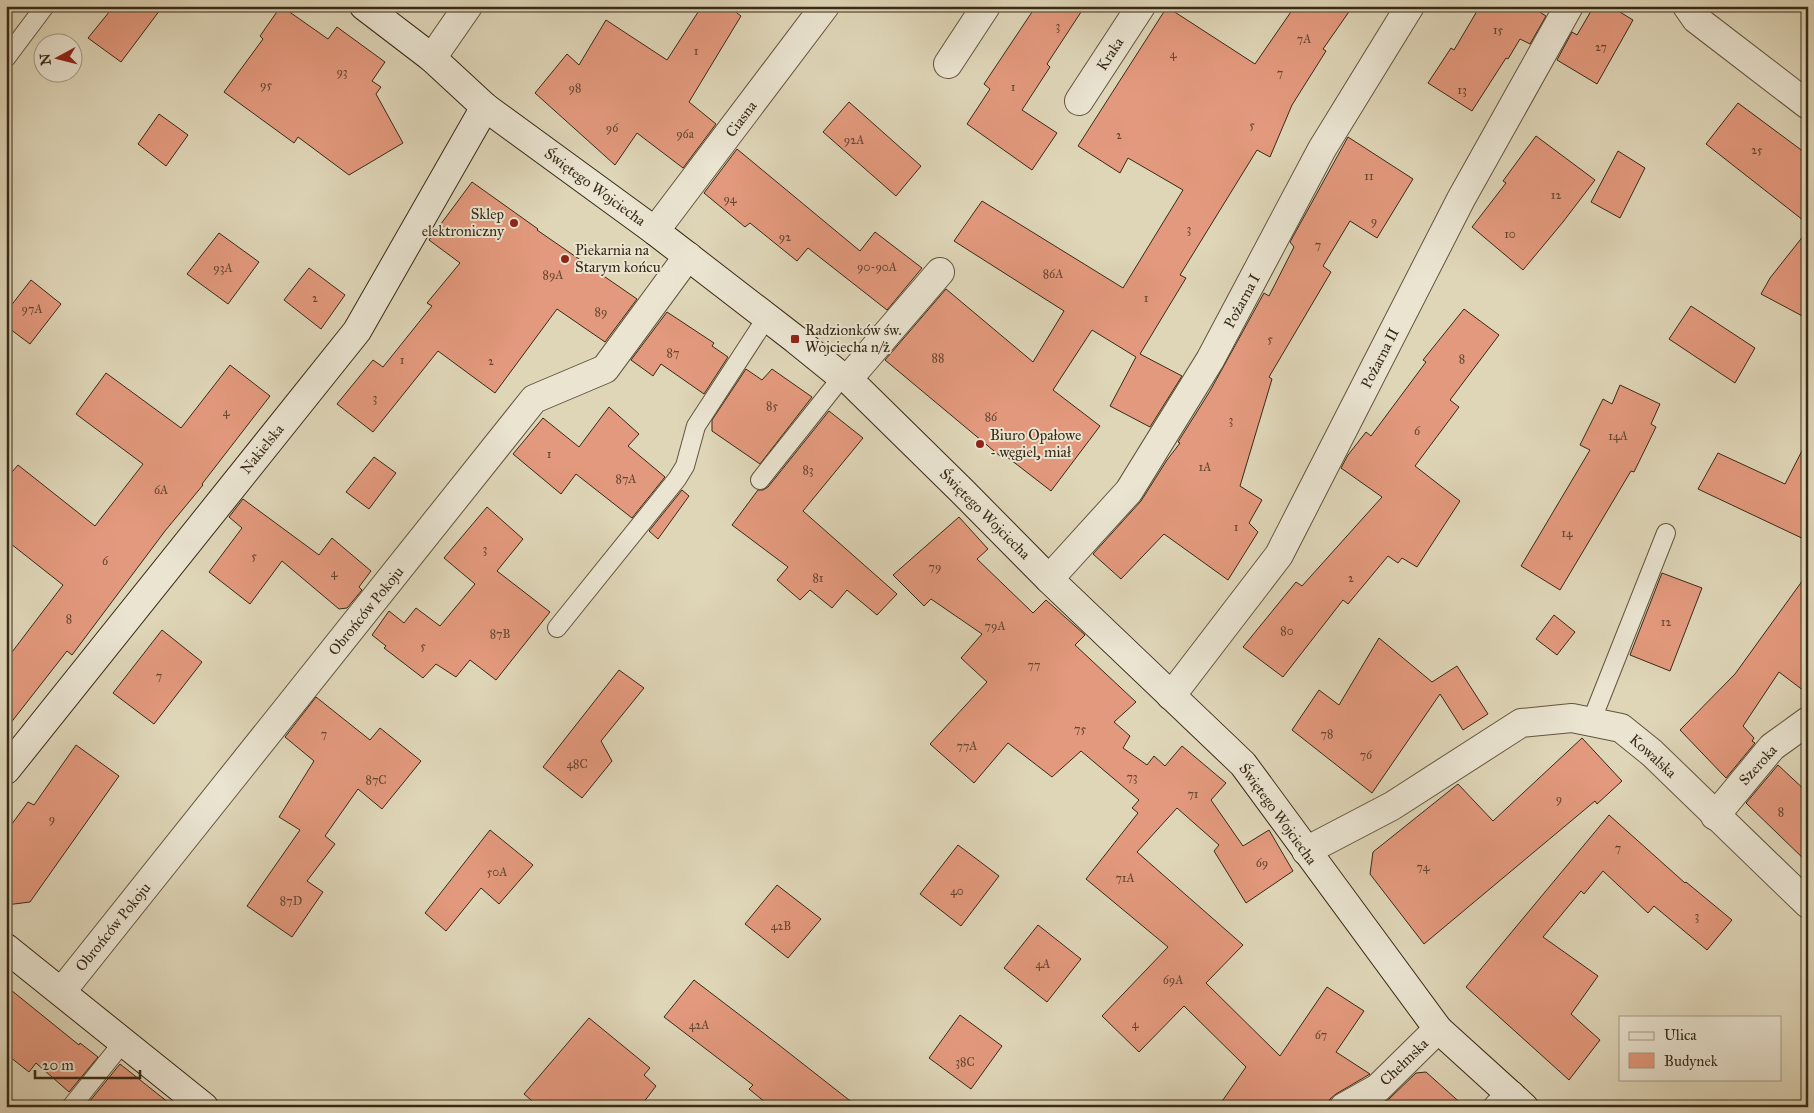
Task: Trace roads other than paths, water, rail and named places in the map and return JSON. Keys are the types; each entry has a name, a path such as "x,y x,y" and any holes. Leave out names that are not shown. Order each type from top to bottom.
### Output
{"street":[{"name":"Świętego Wojciecha","path":"364,6 432,58 486,107 655,231 845,378 955,484 1049,579 1243,764 1438,1029 1511,1103"},
{"path":"432,58 468,6"},
{"name":"Ciasna","path":"655,231 826,6"},
{"path":"948,64 986,6"},
{"name":"Kraka","path":"1079,101 1141,6"},
{"name":"Pożarna I","path":"1049,579 1129,491 1210,360 1322,149 1410,6"},
{"name":"Pożarna II","path":"1171,696 1279,555 1461,199 1569,6"},
{"path":"1687,6 1696,19 1808,105"},
{"name":"Nakielska","path":"6,770 357,331 486,107"},
{"name":"Obrońców Pokoju","path":"62,991 534,399 605,369 688,256"},
{"path":"845,378 940,272"},
{"name":"Kowalska","path":"1306,851 1392,806 1521,723 1572,718 1621,728 1652,753 1808,904"},
{"name":"Szeroka","path":"1715,816 1772,747 1808,721"},
{"path":"6,948 62,991 204,1107"},
{"name":"Chełmska","path":"1344,1107 1378,1088 1438,1029"}],"lane":[{"path":"6,58 45,6"},
{"path":"557,628 677,479 684,466 696,426 767,317"},
{"path":"760,480 845,378"},
{"path":"1592,722 1666,533"},
{"path":"71,1107 124,1042"}],"place":[{"name":"Sklep elektroniczny","path":"514,223"},
{"name":"Piekarnia na Starym końcu","path":"565,259"},
{"name":"Radzionków św. Wojciecha n/ż","path":"795,339"},
{"name":"Biuro Opałowe - węgiel, miał","path":"980,444"}]}
